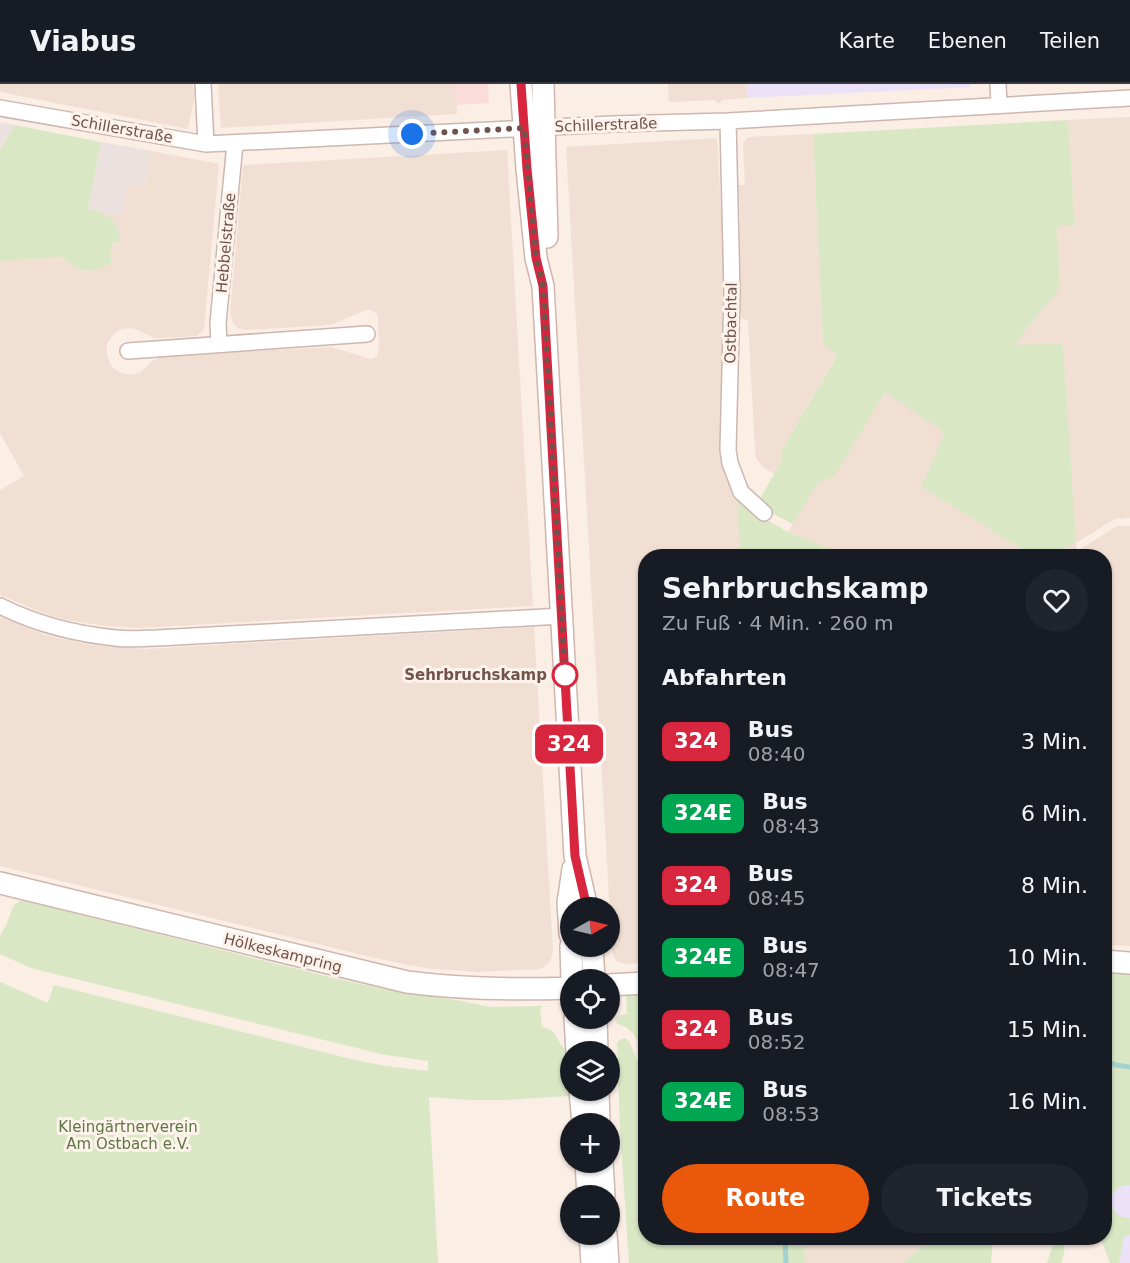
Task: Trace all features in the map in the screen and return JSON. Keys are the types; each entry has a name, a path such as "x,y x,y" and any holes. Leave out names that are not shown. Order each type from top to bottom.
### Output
{"main road":[{"path":"521,84 534,128 547,256 543,286 575,856 584,897"},
{"path":"534,128 543,84"},
{"path":"569,897 575,856"},
{"name":"Hölkeskampring","path":"0,883 407,982 454,987 560,988"},
{"path":"1112,962 1130,963"},
{"path":"620,985 638,984"},
{"path":"591,1245 592,1263"},
{"path":"607,1245 608,1263"}],"street":[{"path":"203,84 206,144"},
{"path":"998,84 999,105"},
{"name":"Schillerstraße","path":"0,108 206,144 613,124 728,121 1130,98"},
{"name":"Ostbachtal","path":"728,121 732,293 728,450 730,463 741,492 764,513"},
{"name":"Hebbelstraße","path":"219,344 235,143"},
{"path":"128,351 367,334"},
{"path":"0,606 47,626 117,638 157,638 562,616"}],"shaded area":[{"path":"0,84 193,84 194,100 188,129 0,92"},
{"path":"218,84 456,84 457,114 221,128"},
{"path":"456,84 488,84 489,103 457,105"},
{"path":"668,84 747,84 748,98 721,100 721,103 716,103 716,100 669,102"},
{"path":"747,84 970,84 971,87 748,98"},
{"path":"1130,117 1130,518 1115,519 1076,543 1077,549 1064,549 1075,542 1063,343 1013,346 1060,288 1057,226 1075,224 1068,120"},
{"path":"0,122 15,125 0,150"},
{"path":"813,134 823,344 837,354 782,450 782,460 774,474 763,467 756,458 748,321 737,315 740,214 738,185 745,185 743,143 748,137"},
{"path":"717,138 740,549 638,549 638,963 625,964 614,957 620,957 620,897 609,897 566,147"},
{"path":"101,142 151,151 144,186 129,184 123,213 106,214 88,210"},
{"path":"507,150 533,606 138,628 67,620 43,613 0,595 0,490 24,476 0,433 0,261 63,257 72,266 83,271 111,263 110,251 119,233 114,222 106,214 123,213 129,183 144,186 151,151 219,164 204,329 197,336 159,338 130,328 119,330 107,344 107,356 112,367 121,373 131,375 141,372 151,362 162,356 331,347 371,359 377,356 379,349 378,317 371,310 330,325 245,330 233,323 230,314 243,165"},
{"path":"885,392 946,433 921,487 1023,549 832,549 788,532 818,481 835,476"},
{"path":"1117,526 1130,526 1130,946 1112,945 1112,549 1080,549"},
{"path":"0,617 45,635 85,644 145,649 534,627 553,950 551,959 540,969 477,972 408,965 0,866"},
{"path":"1130,1185 1130,1218 1117,1215 1113,1211 1112,1198 1115,1190"},
{"path":"1130,1235 1130,1263 1119,1263 1124,1237"},
{"path":"804,1245 922,1245 903,1263 805,1263"}],"green space":[{"path":"1068,120 1075,225 1057,226 1060,288 1014,345 1063,343 1076,542 1064,549 1023,549 921,487 945,433 885,392 835,476 818,482 793,524 769,512 758,502 782,460 782,450 837,355 823,344 813,134"},
{"path":"15,125 101,142 88,209 101,212 112,219 118,229 120,243 114,241 110,251 111,263 105,267 92,271 79,269 63,257 0,261 0,150"},
{"path":"736,486 743,506 788,532 832,549 740,549"},
{"name":"Kleingärtnerverein Am Ostbach e.V.","path":"22,900 384,989 490,1007 542,1006 540,1010 542,1027 552,1031 560,1043 560,1097 505,1100 429,1097 438,1263 0,1263 0,982 48,1003 54,985 351,1059 428,1071 428,1061 381,1054 31,968 0,954 0,936 14,905"},
{"path":"1112,973 1130,974 1130,1185 1116,1190 1112,1195"},
{"path":"638,994 638,1043 629,1029 620,1025 620,1015 627,1014 626,995"},
{"path":"625,1038 629,1041 638,1061 638,1245 804,1245 805,1263 629,1263 619,1113 619,1041"},
{"path":"1112,1208 1122,1217 1130,1218 1130,1235 1124,1237 1119,1263 1110,1263 1103,1245 1112,1245"},
{"path":"922,1245 992,1245 991,1263 903,1263"},
{"path":"1053,1245 1064,1245 1061,1263 1047,1263"}],"waterway":[{"path":"1112,1063 1130,1067"},
{"path":"785,1245 786,1263"}],"bus line":[{"name":"324","path":"521,84 536,258 543,286 575,856 584,897"}],"place":[{"name":"Sehrbruchskamp","path":"565,675"}],"route":[{"path":"412,134 524,128 536,258 543,286 565,675"}]}
